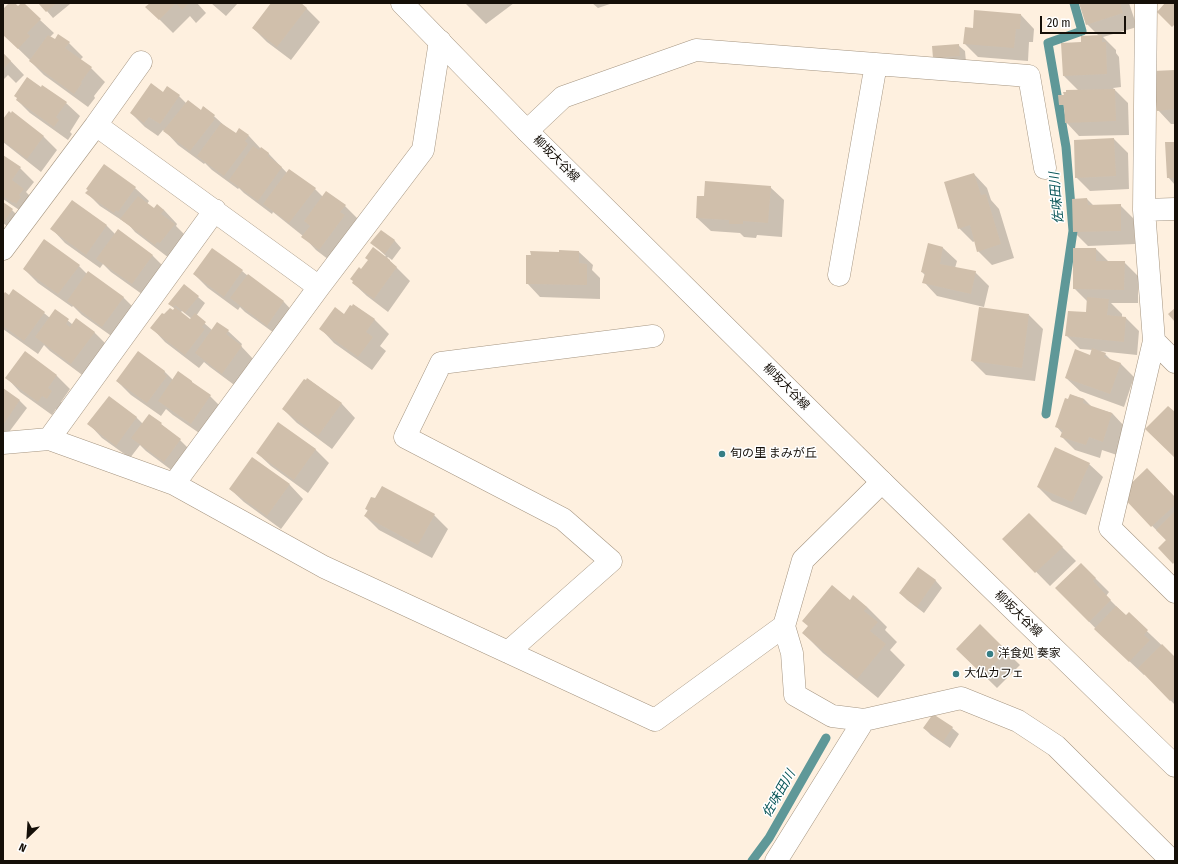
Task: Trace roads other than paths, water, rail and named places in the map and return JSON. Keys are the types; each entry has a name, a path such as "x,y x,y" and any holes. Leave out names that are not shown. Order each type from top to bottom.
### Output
{"street":[{"name":"柳坂大谷線","path":"402,3 527,131 882,482 1175,766"},
{"path":"1146,3 1144,210 1154,342 1110,528 1175,592"},
{"path":"174,484 319,287 423,150 440,41"},
{"path":"527,131 563,97 696,50 1029,76 1045,168"},
{"path":"3,249 96,125 141,62"},
{"path":"838,276 876,64"},
{"path":"96,125 319,287"},
{"path":"1144,210 1175,209"},
{"path":"49,439 215,210"},
{"path":"508,652 611,562 563,520 405,438 441,363 653,336"},
{"path":"1154,342 1175,362"},
{"path":"3,443 49,439 174,484 324,567 655,720 784,626"},
{"path":"882,482 803,560 784,626 792,653 796,695 832,716 864,720 961,698 1018,721 1056,746 1172,861"},
{"path":"776,861 864,720"}],"waterway":[{"name":"佐味田川","path":"1046,414 1073,231 1066,147 1048,43 1082,31 1074,3"},
{"name":"佐味田川","path":"752,861 769,838 826,738"}],"place":[{"name":"旬の里 まみが丘","path":"722,454"},
{"name":"洋食処 奏家","path":"990,654"},
{"name":"大仏カフェ","path":"956,674"}]}
